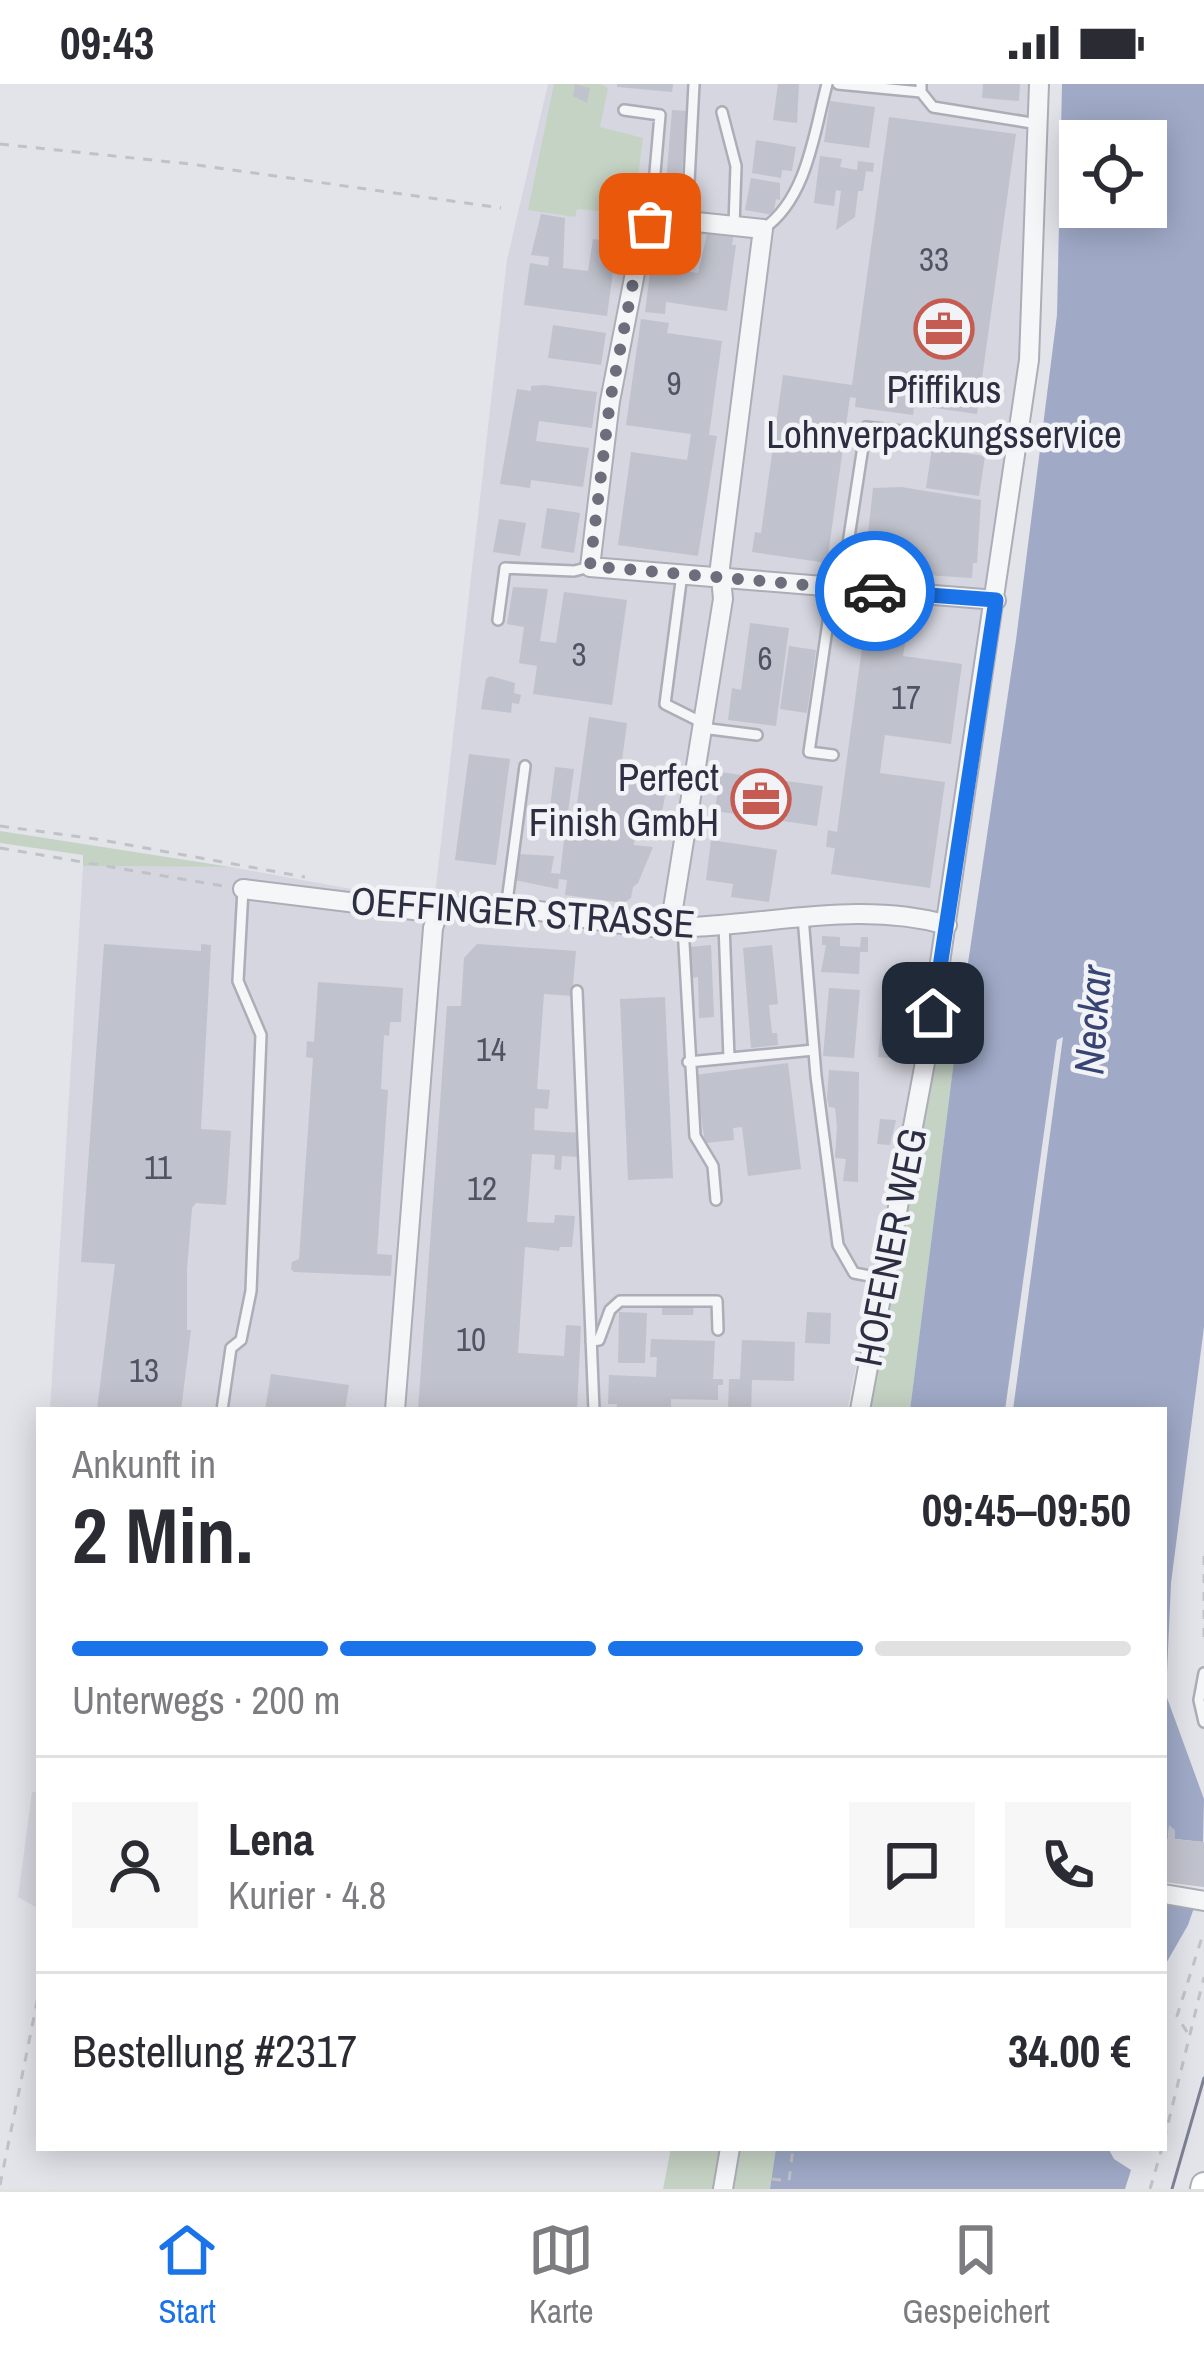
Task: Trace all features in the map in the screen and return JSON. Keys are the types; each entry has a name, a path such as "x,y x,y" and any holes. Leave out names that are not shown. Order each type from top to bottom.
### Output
{"street":[{"name":"HOFENER WEG","path":"861,1407 947,925 1029,360 1039,84"},
{"path":"676,927 723,599 721,577 763,229 687,220 656,222 644,230 610,401 590,566 721,577 837,588 996,600"},
{"name":"OEFFINGER STRASSE","path":"243,890 438,913 457,904 676,927 897,915 947,925"},
{"path":"395,1407 431,951 438,913"},
{"path":"1167,1895 1204,1901"},
{"path":"723,2189 729,2151"}],"lane":[{"path":"687,220 694,84"},
{"path":"763,229 778,218 804,172 827,84"},
{"path":"838,84 921,88 933,107 1038,124"},
{"path":"624,110 661,115 652,207 656,222"},
{"path":"722,112 736,166 734,226"},
{"path":"833,755 809,752 866,427 901,431"},
{"path":"499,620 505,568 574,572 590,566"},
{"path":"682,574 665,704 703,725 758,735"},
{"path":"506,909 525,766"},
{"path":"222,1407 231,1348 241,1340 251,1291 260,1035 238,980 243,890"},
{"path":"803,917 838,1245 854,1273 886,1279"},
{"path":"724,924 729,1058"},
{"path":"676,927 694,1136 713,1166 716,1200"},
{"path":"577,991 594,1407"},
{"path":"688,1062 814,1050"},
{"path":"591,1341 599,1340 610,1310 620,1301 717,1300 718,1330"},
{"path":"1204,1673 1199,1700 1204,1722"}],"path":[{"path":"0,144 190,164 501,208"},
{"path":"0,826 303,877"},
{"path":"0,848 243,890"},
{"path":"1204,1556 1204,1645"},
{"path":"1188,2033 1177,2016 1204,1931"},
{"path":"1167,2127 1204,1977"},
{"path":"0,2185 36,2006"},
{"path":"772,2179 789,2181 793,2151"},
{"path":"1150,2189 1161,2151"}],"shaded area":[{"path":"548,84 1036,84 1036,227 947,925 848,1407 50,1407 83,866 231,867 434,904 507,260"},
{"path":"32,1792 36,1793 36,1907 18,1897"}],"green space":[{"path":"554,84 608,88 600,127 643,138 633,214 577,209 575,217 528,210"},
{"path":"0,831 231,867 83,866 83,855 0,843"},
{"path":"956,1044 910,1407 871,1407 936,1057"},
{"path":"670,2151 776,2151 770,2189 663,2189"}],"water":[{"name":"Neckar","path":"1062,84 1204,84 1204,1327 1171,1583 1167,1673 1167,1407 1013,1407 1063,1037 1057,1040 1005,1407 910,1407 956,1044 1016,640 1057,315 1059,223 1059,228 1167,228 1167,120 1061,120"},
{"path":"1167,1698 1204,1799 1203,1842 1175,1839 1169,1827 1168,1839"},
{"path":"1198,1896 1167,1962 1167,1897"},
{"path":"776,2151 1110,2151 1131,2170 1125,2189 770,2189"}],"building":[{"path":"575,84 590,88 587,103 573,96"},
{"path":"617,84 673,84 672,92"},
{"path":"778,84 799,84 797,123 773,120"},
{"path":"983,84 1020,84 1019,101 982,98"},
{"path":"830,101 875,107 869,148 824,142"},
{"path":"672,110 687,111 681,183 666,182"},
{"path":"889,117 1016,134 977,414 914,405 913,415 855,407 856,398 850,397 827,563 752,552 755,532 761,533 783,375 852,385"},
{"path":"756,140 796,147 792,171 782,170 781,178 752,173"},
{"path":"820,156 842,159 840,167 857,170 858,161 874,163 873,172 866,171 863,191 858,191 855,217 836,230 841,191 836,190 834,206 814,203"},
{"path":"751,178 780,183 780,200 776,199 773,215 745,210"},
{"path":"541,214 565,218 563,268 588,271 593,239 617,242 607,316 524,305 530,263 548,266 549,257 531,255"},
{"path":"708,230 734,234 727,311 666,302 665,314 645,312 651,266 698,273"},
{"path":"641,319 669,323 667,333 722,341 709,435 717,436 698,556 618,545 631,452 687,460 691,434 626,425"},
{"path":"553,325 606,333 601,365 548,358"},
{"path":"531,386 597,392 592,428 539,421 536,441 589,448 583,487 531,480 530,488 500,484 517,389 531,391"},
{"path":"932,448 985,456 979,496 926,488"},
{"path":"901,487 981,500 972,578 876,572 877,556 862,555 873,488"},
{"path":"547,508 580,513 574,553 541,548"},
{"path":"499,519 526,523 520,556 493,552"},
{"path":"513,587 548,589 540,641 556,643 564,592 627,600 612,705 533,694 537,666 519,663 524,627 507,624"},
{"path":"867,611 909,617 903,656 962,664 951,744 885,735 880,773 945,782 930,888 831,874 835,848 826,847 828,830 837,832"},
{"path":"750,623 789,628 776,726 728,720 732,688 741,690"},
{"path":"789,646 816,650 807,713 780,709"},
{"path":"490,676 515,683 514,693 521,695 519,704 512,703 511,713 481,709"},
{"path":"589,717 627,723 620,775 668,781 659,827 649,835 647,831 635,833 634,845 653,847 631,898 624,903 565,895 567,880 559,879 558,889 515,880 519,854 554,856 551,873 560,874 565,832 573,833"},
{"path":"469,754 510,759 496,865 455,860"},
{"path":"555,767 574,769 566,826 548,823"},
{"path":"720,772 823,786 817,826 715,811"},
{"path":"711,840 777,850 769,902 731,897 733,884 706,880"},
{"path":"822,936 840,937 840,946 860,947 861,937 868,937 868,952 860,952 859,974 821,972 826,945 822,945"},
{"path":"104,944 201,951 201,944 211,945 201,1129 231,1131 226,1205 196,1203 192,1208 187,1269 187,1330 191,1330 181,1407 97,1407 115,1264 81,1262"},
{"path":"477,944 576,951 572,996 544,994 537,1089 550,1090 548,1109 535,1108 534,1130 580,1133 578,1157 562,1156 561,1170 554,1169 555,1155 532,1154 527,1222 554,1223 555,1215 575,1216 572,1247 559,1251 525,1247 518,1353 564,1356 566,1325 581,1326 577,1407 418,1407 447,1006 461,1006 464,958"},
{"path":"711,945 714,1017 699,1018 698,977 693,978 690,947"},
{"path":"772,945 778,1004 769,1005 778,1045 751,1048 743,948"},
{"path":"886,977 907,979 899,1059 878,1057"},
{"path":"318,982 403,988 401,1022 390,1022 389,1036 384,1035 381,1089 388,1090 377,1254 392,1255 391,1276 291,1269 299,1259 313,1058 306,1057 307,1041 314,1042"},
{"path":"829,988 860,990 854,1058 823,1056"},
{"path":"665,997 673,1178 628,1180 620,999"},
{"path":"788,1063 801,1169 748,1176 742,1127 733,1128 734,1140 705,1143 695,1075"},
{"path":"829,1070 859,1072 858,1182 843,1181 846,1159 835,1158 837,1127 835,1108 829,1107 827,1099"},
{"path":"880,1119 896,1120 890,1145 877,1144"},
{"path":"662,1303 694,1304 693,1315 662,1315"},
{"path":"619,1312 647,1313 645,1363 618,1363"},
{"path":"807,1312 831,1313 830,1344 805,1343"},
{"path":"651,1339 715,1341 713,1379 723,1379 718,1400 671,1399 671,1407 608,1404 609,1375 656,1377 657,1357 650,1357"},
{"path":"742,1340 795,1342 794,1381 752,1380 751,1407 728,1407 729,1379 740,1379"},
{"path":"271,1374 349,1385 345,1407 266,1407"},
{"path":"1169,1825 1175,1839 1204,1842 1204,1887 1167,1882"}],"tram line":[{"path":"1172,2189 1204,2078"}],"way so far":[{"path":"650,224 641,242 610,401 590,566 875,591"}],"place":[{"name":"Pfiffikus Lohnverpackungsservice","path":"944,329"},
{"name":"Perfect Finish GmbH","path":"761,799"}],"route":[{"path":"875,591 996,600 933,1013"}]}
